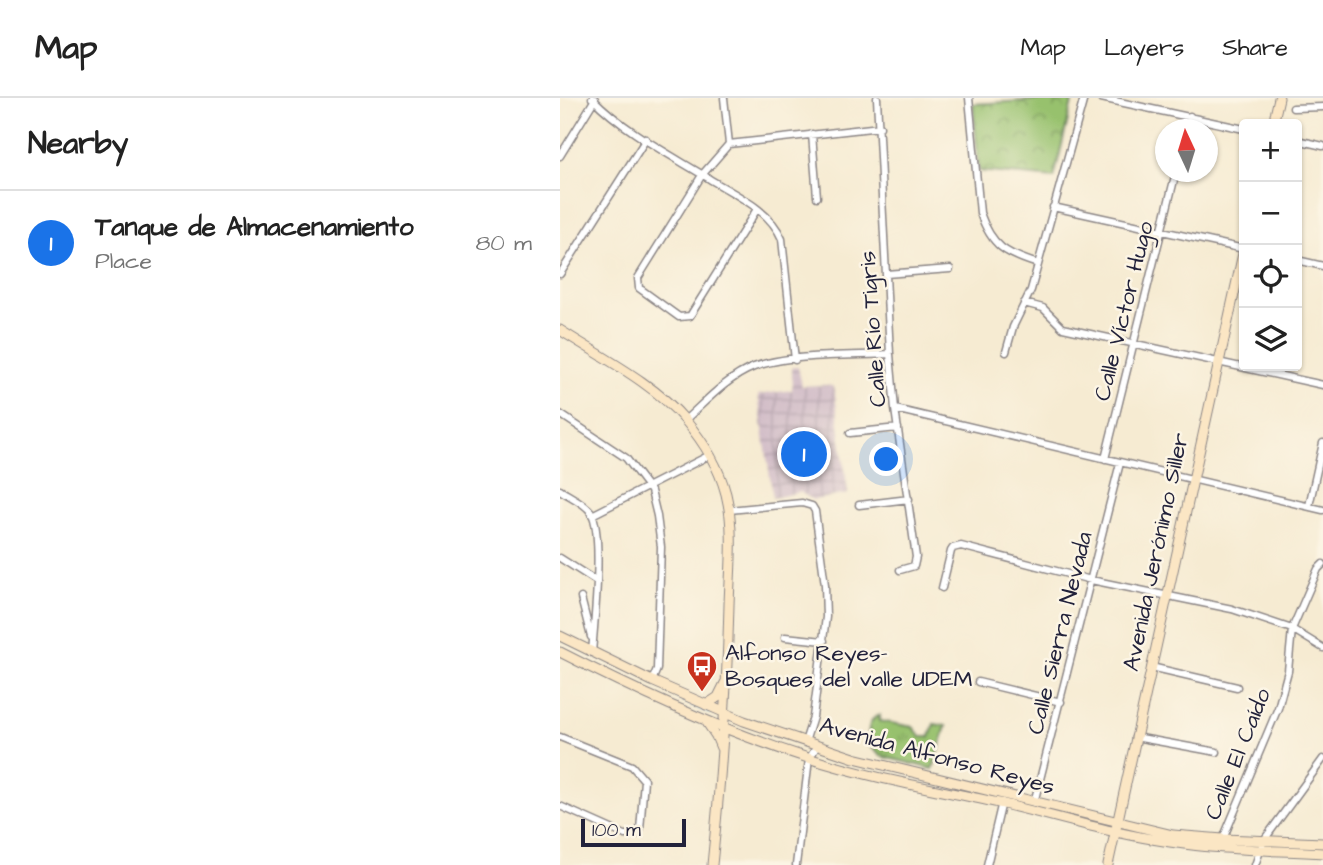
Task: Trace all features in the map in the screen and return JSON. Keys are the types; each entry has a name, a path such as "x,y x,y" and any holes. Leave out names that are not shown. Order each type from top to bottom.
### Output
{"main road":[{"path":"1274,119 1279,98"},
{"name":"Avenida Jerónimo Siller","path":"1108,865 1239,270"},
{"path":"560,330 650,389 685,420 710,455 722,481 729,510 731,541 728,675 712,865"},
{"name":"Avenida Alfonso Reyes","path":"560,636 726,714 854,758 1003,799 1197,846 1323,843"},
{"name":"Avenida Alfonso Reyes","path":"560,652 705,720 809,759 905,784 1003,799"},
{"path":"706,705 718,697 728,675"},
{"path":"705,720 716,736 722,753"},
{"name":"Avenida Alfonso Reyes","path":"1117,827 1323,853"}],"street":[{"path":"724,98 729,144"},
{"name":"Calle Río Tigris","path":"877,98 890,354 895,410 916,556 914,566 900,570"},
{"path":"968,98 980,213 984,225 1003,251 1038,264"},
{"path":"1006,352 1013,327 1031,290 1084,98"},
{"path":"1101,98 1239,127"},
{"path":"560,156 594,99 646,139 757,209 775,224 782,239 795,360"},
{"path":"1293,108 1323,107"},
{"path":"757,209 692,314 679,317 641,290 637,282 702,175 729,144 880,127"},
{"path":"811,134 817,197"},
{"path":"560,274 646,139"},
{"path":"1302,141 1323,146"},
{"name":"Calle Víctor Hugo","path":"1105,459 1174,182"},
{"path":"1053,207 1239,248"},
{"path":"1302,261 1323,266"},
{"path":"886,274 950,269"},
{"path":"1024,303 1043,308 1063,328 1323,385"},
{"path":"685,420 736,377 753,368 795,360 890,354"},
{"path":"895,410 1323,510"},
{"path":"560,414 626,458 648,485 657,516 661,547 657,669 652,681"},
{"path":"850,433 898,428"},
{"path":"1310,506 1323,443"},
{"path":"593,515 710,455"},
{"name":"Calle Sierra Nevada","path":"1033,806 1120,463"},
{"path":"560,490 584,505 593,515 596,581 592,653"},
{"path":"859,506 909,499"},
{"path":"729,510 802,503 812,506 815,511 825,585 824,641 813,717 805,742"},
{"path":"942,588 951,551 961,546 1091,580 1232,609 1292,629 1323,648"},
{"path":"560,558 596,581"},
{"name":"Calle El Caído","path":"1223,839 1278,708 1288,671 1292,629 1318,569 1323,564"},
{"path":"581,598 593,642"},
{"path":"785,637 824,641"},
{"path":"1151,667 1237,687"},
{"path":"978,682 1061,702"},
{"path":"560,737 632,766 641,774 643,780 640,830 635,835 625,835 560,806"},
{"path":"1135,737 1217,752"},
{"path":"796,865 809,759 817,746"},
{"path":"1255,865 1263,845 1320,769 1323,759"},
{"path":"987,865 1003,799"}],"shaded area":[{"path":"792,367 798,367 802,386 834,387 848,494 813,500 800,492 773,498 758,395 792,390"}],"green space":[{"path":"1073,98 1054,178 979,171 973,104"},
{"path":"880,715 880,721 913,727 921,737 930,737 934,724 946,726 933,769 881,756 869,745 871,723"}],"waterway":[{"path":"677,697 710,713"}],"place":[{"name":"Tanque de Almacenamiento","path":"804,454"},
{"name":"Alfonso Reyes- Bosques del valle UDEM","path":"702,693"}]}
